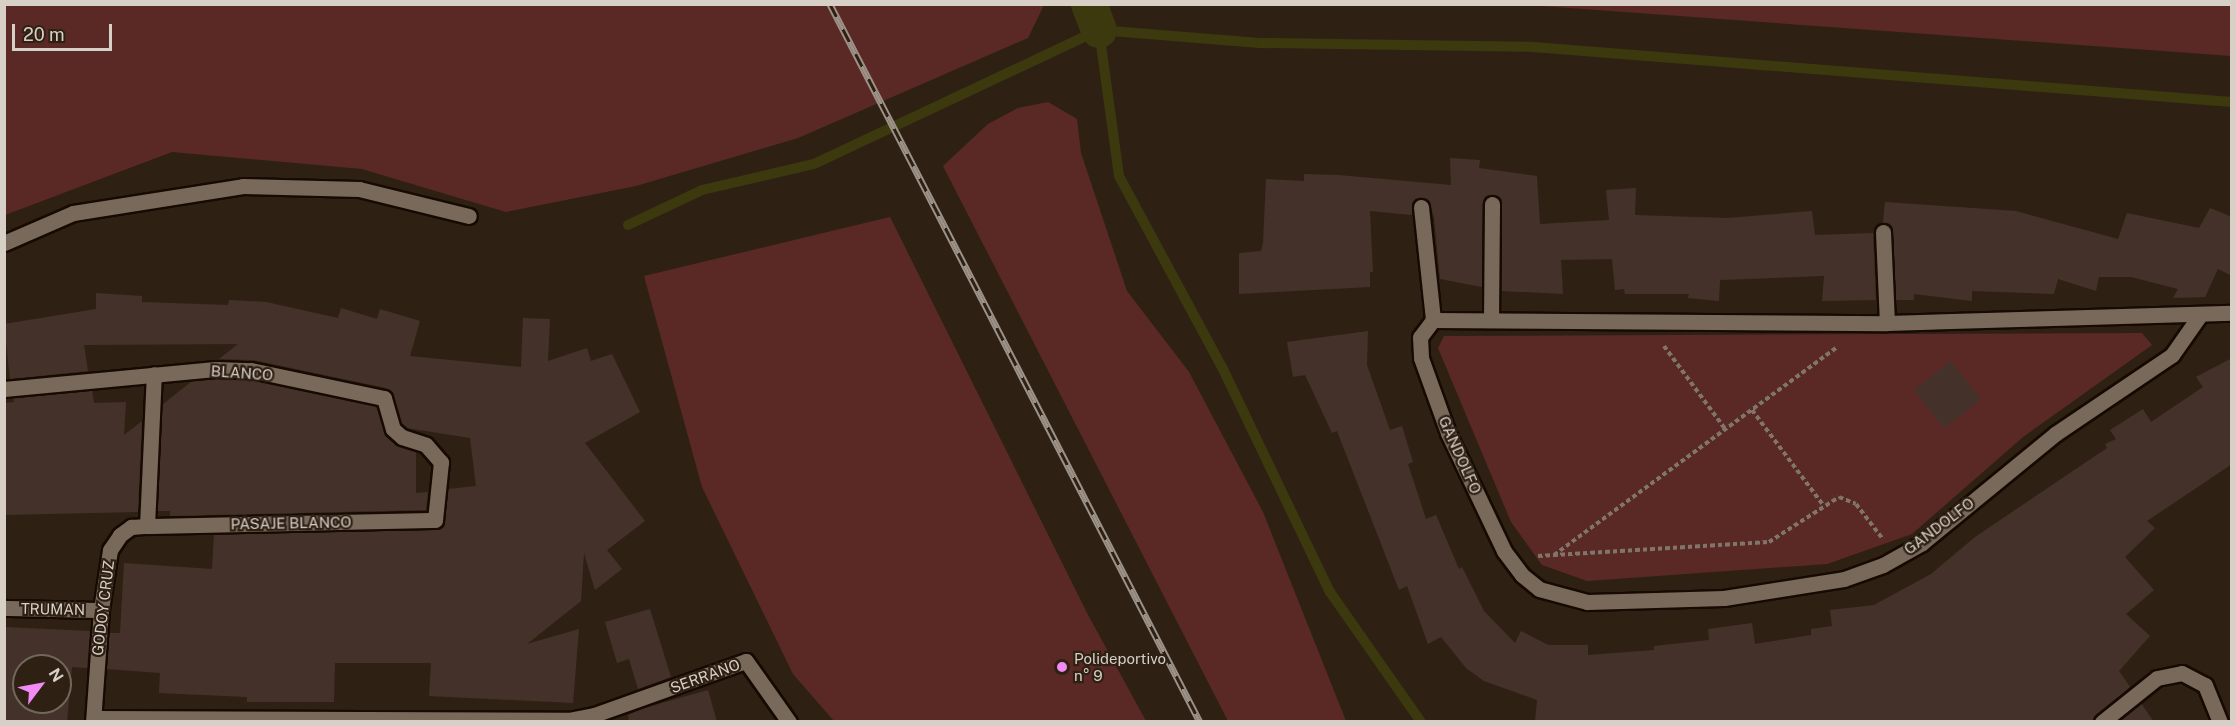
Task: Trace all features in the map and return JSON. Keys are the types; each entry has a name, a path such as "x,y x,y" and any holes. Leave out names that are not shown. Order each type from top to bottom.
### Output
{"street":[{"path":"4,243 73,213 243,186 359,189 469,216"},
{"path":"1491,320 1492,204"},
{"path":"1421,207 1433,320 1887,323 2232,313"},
{"path":"1884,232 1887,323"},
{"name":"GANDOLFO","path":"1433,320 1420,337 1421,358 1448,433 1509,558 1539,589 1587,602 1724,598 1844,579 1897,558 1922,543 2055,434 2172,355 2200,315"},
{"name":"BLANCO","path":"4,389 153,374 250,370 373,393 384,398 389,406 393,429 402,437 426,444 441,462 435,520"},
{"path":"147,526 153,374"},
{"name":"PASAJE BLANCO","path":"147,526 435,520"},
{"name":"GODOY CRUZ","path":"93,720 100,610 110,550 120,535 131,527 147,526"},
{"name":"TRUMAN","path":"4,608 100,610"},
{"name":"SERRANO","path":"594,718 746,661 789,722"},
{"path":"2102,722 2157,678 2181,673 2205,685 2220,722"},
{"path":"93,720 450,721 594,718"}],"path":[{"path":"1646,321 1726,430"},
{"path":"1554,555 1870,323"},
{"path":"1752,410 1823,506"},
{"path":"1509,558 1769,542 1839,497 1849,499 1897,558"}],"shaded area":[{"path":"4,5 1044,5 1028,38 798,138 636,186 506,212 362,169 172,152 5,215"},
{"path":"1528,5 2231,5 2231,56"},
{"path":"1048,102 1077,119 1081,153 1127,291 1189,372 1263,512 1346,721 1228,721 943,166 988,124 1018,108"},
{"path":"890,217 1087,613 1146,721 834,721 793,674 702,487 644,276"},
{"path":"2142,333 2152,345 2023,437 1912,534 1827,564 1587,581 1542,565 1511,522 1438,348 1444,336"}],"building":[{"path":"1450,158 1480,160 1479,168 1537,176 1540,224 1609,220 1606,190 1636,188 1635,215 1727,218 1812,211 1815,235 1873,233 1876,300 1822,301 1824,276 1720,280 1719,301 1688,298 1689,294 1625,294 1624,289 1615,290 1612,259 1561,260 1563,294 1501,291 1502,204 1493,194 1482,204 1482,287 1440,279 1434,217 1429,202 1421,197 1412,203 1412,215 1370,211 1373,272 1370,272 1370,287 1239,294 1239,253 1261,251 1263,243 1266,179 1304,181 1304,174 1338,175 1451,185"},
{"path":"1885,202 2016,211 2118,239 2127,213 2199,228 2210,208 2232,217 2232,276 2218,269 2205,297 2173,298 2178,289 2131,277 2099,277 2096,291 2058,279 2054,294 1972,291 1972,301 1914,294 1914,300 1896,300 1893,232 1883,222"},
{"path":"96,293 142,296 142,302 228,305 229,300 266,302 338,318 341,308 377,319 380,309 420,321 410,356 521,367 523,318 550,319 548,361 587,348 591,361 612,354 640,412 585,443 645,521 607,550 622,569 595,590 584,553 581,601 527,644 579,629 573,703 429,696 431,663 335,663 334,702 247,702 247,697 159,693 160,673 107,669 109,633 120,633 124,563 212,569 214,534 436,530 445,522 448,489 476,486 470,438 407,428 402,424 393,395 386,388 253,360 219,359 238,344 84,345 88,371 10,379 4,324 96,309"},
{"path":"1368,331 1367,365 1390,430 1402,426 1413,462 1408,464 1426,519 1436,515 1459,569 1462,567 1484,611 1515,643 1521,631 1548,645 1588,645 1588,655 1654,650 1654,646 1709,640 1708,629 1752,623 1755,644 1811,635 1811,629 1832,626 1830,610 1874,605 1931,574 1975,537 2107,448 2105,444 2116,439 2110,430 2143,409 2151,422 2203,387 2196,377 2232,358 2232,464 2147,521 2155,528 2125,557 2154,590 2126,614 2150,636 2119,671 2130,687 2092,722 1535,722 1537,700 1484,681 1466,668 1441,637 1428,644 1407,586 1399,590 1337,431 1332,433 1305,375 1293,377 1287,342"},
{"path":"1951,361 1981,400 1944,429 1914,390"},
{"path":"250,380 376,406 387,436 416,452 416,493 428,492 426,510 170,516 170,511 157,511 162,405 192,381"},
{"path":"92,390 94,403 126,402 124,435 142,421 138,512 4,515 4,403 14,402 13,398"},
{"path":"650,609 671,677 638,689 629,659 617,663 605,622"},
{"path":"4,627 90,631 87,668 72,667 72,654 12,654 12,714 68,714 67,722 4,722"},
{"path":"708,690 717,722 629,722 628,715 644,708"},
{"path":"2141,703 2154,722 2118,722"}],"waterway":[{"path":"1089,4 1099,30"},
{"path":"1099,30 1119,176 1222,367 1330,592 1421,722"},
{"path":"628,225 702,190 814,164 1099,30 1262,43 1533,47 2232,102"}],"railway":[{"path":"830,4 1200,722"}],"place":[{"name":"Polideportivo n° 9","path":"1062,667"}]}
